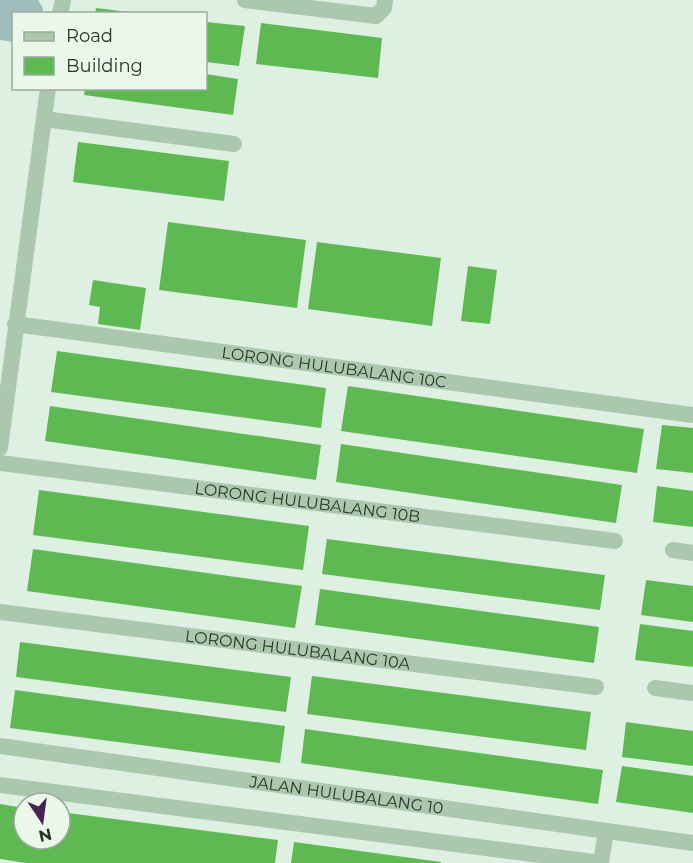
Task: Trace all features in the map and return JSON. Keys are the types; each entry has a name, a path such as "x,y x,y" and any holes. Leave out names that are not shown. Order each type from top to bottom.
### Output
{"street":[{"path":"245,0 376,16 383,7"},
{"path":"0,448 48,90"},
{"path":"44,119 234,144"},
{"name":"LORONG HULUBALANG 10C","path":"15,324 693,415"},
{"name":"LORONG HULUBALANG 10B","path":"0,463 615,541"},
{"path":"673,550 693,553"},
{"name":"LORONG HULUBALANG 10A","path":"0,612 596,687"},
{"path":"655,688 693,693"},
{"name":"JALAN HULUBALANG 10","path":"0,747 693,843"},
{"name":"JALAN HULUBALANG 10","path":"0,785 601,863"},
{"path":"601,863 606,831"}],"shaded area":[{"path":"0,0 38,0 43,8 42,12 12,12 12,42 0,40"}],"building":[{"path":"96,8 129,12 95,12"},
{"path":"207,22 245,26 239,66 207,62"},
{"path":"261,23 382,38 378,78 256,64"},
{"path":"207,74 238,79 233,115 84,95 85,90 207,90"},
{"path":"78,142 229,161 224,201 73,182"},
{"path":"168,222 306,240 297,308 159,290"},
{"path":"317,242 441,258 432,326 308,309"},
{"path":"468,266 497,270 490,324 461,321"},
{"path":"93,280 146,288 140,330 98,324 100,307 89,305"},
{"path":"57,351 326,388 321,428 51,392"},
{"path":"348,386 644,429 637,473 341,431"},
{"path":"50,406 321,445 316,480 45,441"},
{"path":"662,425 693,428 693,473 656,469"},
{"path":"341,444 622,485 616,523 336,482"},
{"path":"657,486 693,491 693,527 653,522"},
{"path":"39,490 309,526 303,570 33,535"},
{"path":"327,539 605,575 600,610 322,574"},
{"path":"33,549 302,586 295,628 27,591"},
{"path":"646,580 693,586 693,622 641,615"},
{"path":"320,589 599,627 594,663 315,625"},
{"path":"640,624 693,631 693,667 635,660"},
{"path":"20,642 291,677 286,712 16,677"},
{"path":"312,676 591,712 586,750 307,714"},
{"path":"15,690 285,726 280,763 10,728"},
{"path":"626,722 693,731 693,766 622,757"},
{"path":"305,729 603,770 598,804 301,763"},
{"path":"622,766 693,776 693,813 616,802"},
{"path":"0,804 12,806 12,851 72,851 72,814 278,840 275,863 26,863 0,859"},
{"path":"294,842 441,862 441,863 291,863"}]}
